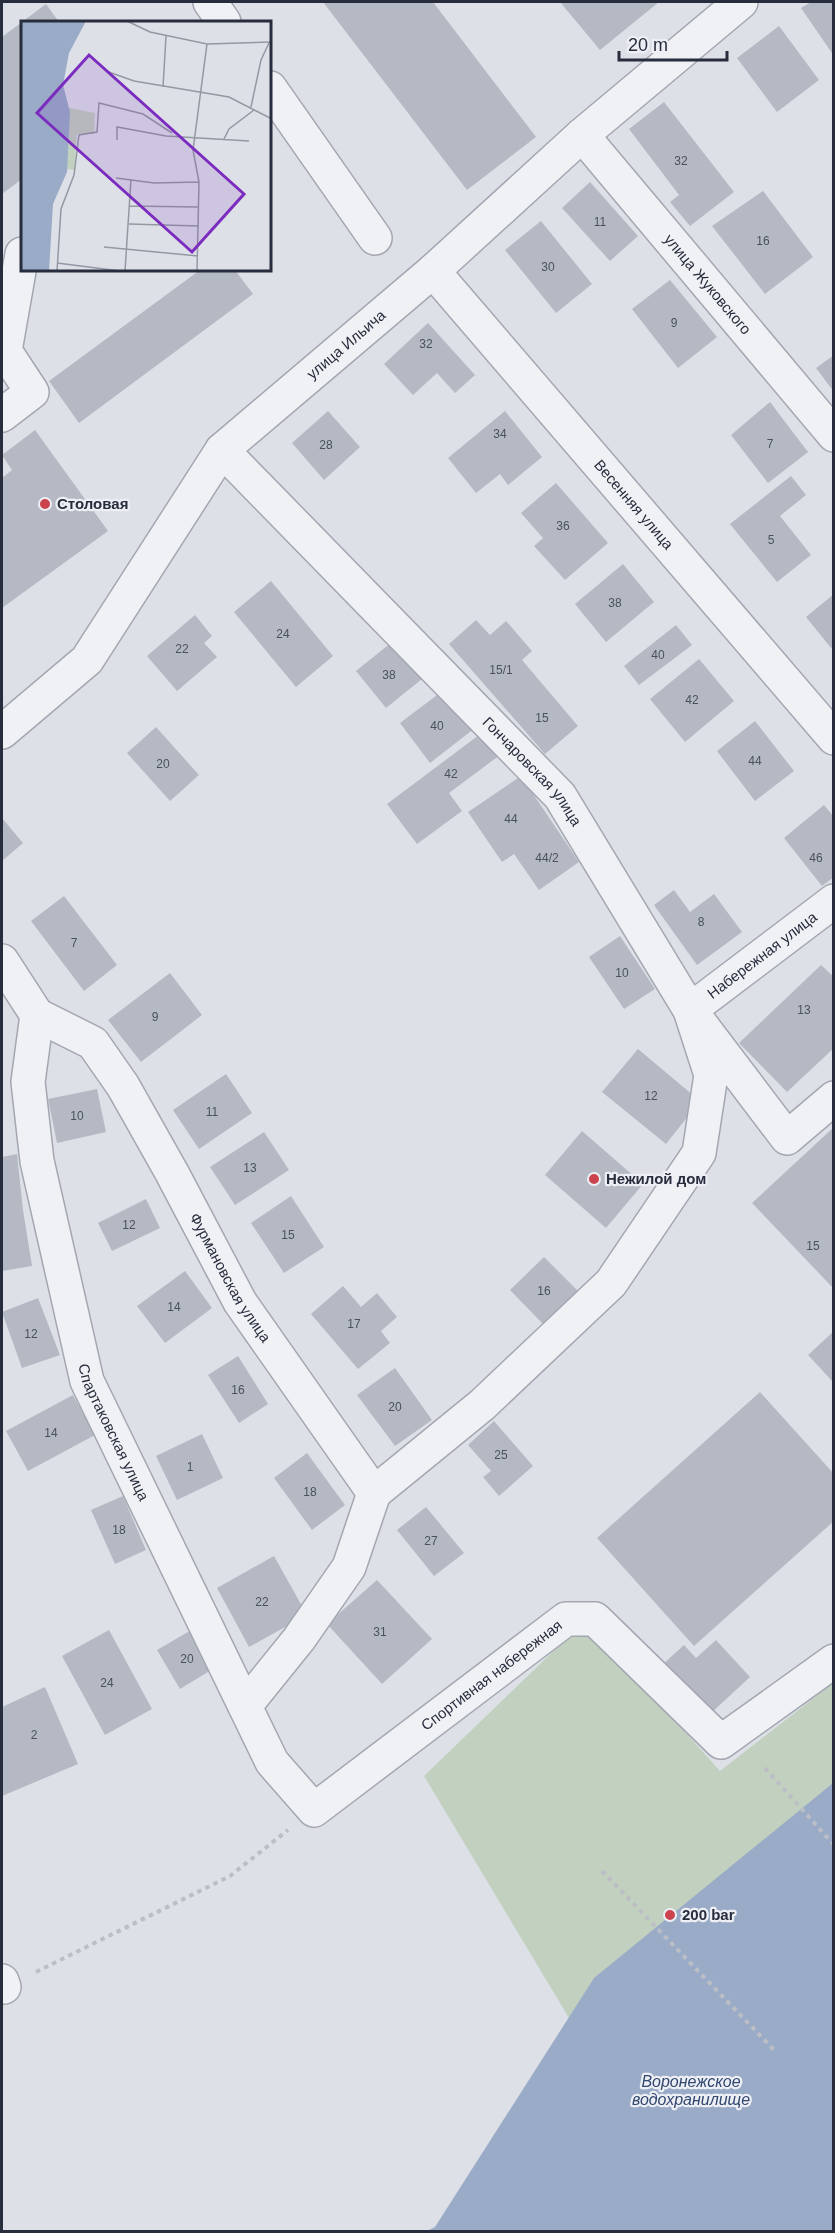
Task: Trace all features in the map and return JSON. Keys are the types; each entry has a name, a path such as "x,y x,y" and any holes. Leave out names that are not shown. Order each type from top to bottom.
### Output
{"street":[{"path":"210,2 224,21"},
{"name":"улица Ильича","path":"2,732 87,660 222,450 433,271 582,135 741,2"},
{"path":"276,108 375,238"},
{"name":"улица Жуковского","path":"582,135 834,435"},
{"path":"2,416 32,392 5,351 21,260"},
{"name":"Весенняя улица","path":"433,271 834,738"},
{"name":"Гончаровская улица","path":"222,450 560,796 690,1010 787,1138 834,1098"},
{"name":"Набережная улица","path":"690,1010 834,901"},
{"path":"2,961 37,1015"},
{"path":"245,1706 299,1639 349,1567 374,1493 482,1405 610,1283 699,1154 711,1075 690,1010"},
{"name":"Фурмановская улица","path":"37,1015 93,1043 123,1086 240,1302 374,1493"},
{"name":"Спартаковская улица","path":"37,1015 28,1082 37,1161 87,1381 272,1762 314,1810"},
{"name":"Спортивная набережная","path":"314,1810 566,1619 596,1619 721,1742 834,1661"}],"path":[{"path":"765,1768 834,1845"},
{"path":"3,1984 230,1876 314,1810"},
{"path":"602,1871 775,2050"}],"green space":[{"name":"200 bar","path":"597,1634 720,1771 833,1683 833,2070 590,2053 424,1776 569,1636"}],"water":[{"name":"Воронежское водохранилище","path":"833,1783 833,2231 427,2231 435,2227 594,1978"}],"building":[{"path":"323,2 433,2 536,137 467,190"},
{"path":"560,2 659,2 600,50"},
{"path":"811,2 834,2 834,56 801,8"},
{"path":"46,4 58,21 23,21"},
{"path":"21,23 21,180 2,194 2,37"},
{"path":"779,26 819,80 777,112 737,58"},
{"path":"664,102 734,192 690,226 670,202 679,195 629,129"},
{"path":"590,182 638,236 610,261 562,208"},
{"path":"763,191 813,257 765,294 712,226"},
{"path":"541,221 592,284 556,313 505,250"},
{"path":"197,272 236,272 253,294 79,423 49,381"},
{"path":"670,280 717,337 678,368 632,309"},
{"path":"428,323 475,375 455,393 437,373 413,395 384,364"},
{"path":"834,355 834,392 816,368"},
{"path":"770,402 808,452 768,483 731,435"},
{"path":"328,411 360,447 324,480 292,443"},
{"path":"505,411 542,457 508,485 500,474 476,493 448,458"},
{"name":"Столовая","path":"35,430 108,531 2,608 2,478 12,470 2,455"},
{"path":"791,476 806,495 780,516 811,555 777,582 730,524"},
{"path":"556,483 608,543 565,580 534,546 543,538 521,513"},
{"path":"623,564 654,602 606,642 575,604"},
{"path":"271,581 333,656 296,687 234,612"},
{"path":"834,594 834,645 831,648 806,617"},
{"path":"195,615 212,636 204,643 217,657 177,691 147,656"},
{"path":"476,620 490,635 506,621 532,651 522,660 578,726 545,754 449,644"},
{"path":"676,625 692,645 639,685 624,666"},
{"path":"392,642 422,679 386,708 356,671"},
{"path":"699,659 734,701 685,742 650,699"},
{"path":"445,689 475,728 430,763 400,723"},
{"path":"755,721 794,771 755,801 717,751"},
{"path":"156,727 199,775 170,801 127,753"},
{"path":"483,732 500,755 449,793 462,811 417,844 387,804"},
{"path":"521,776 579,862 539,890 514,854 502,862 468,812"},
{"path":"824,805 834,817 834,877 822,886 784,838"},
{"path":"2,818 23,843 2,861"},
{"path":"674,890 690,912 714,894 742,932 697,965 654,905"},
{"path":"64,896 117,965 84,991 31,921"},
{"path":"620,936 655,989 624,1009 589,957"},
{"path":"821,965 834,977 834,1048 787,1092 739,1043"},
{"path":"170,973 202,1015 141,1062 108,1020"},
{"path":"638,1049 700,1101 666,1144 602,1092"},
{"path":"226,1074 252,1113 199,1149 173,1110"},
{"path":"97,1089 106,1132 57,1143 48,1099"},
{"path":"834,1127 834,1289 752,1203"},
{"name":"Нежилой дом","path":"582,1131 643,1184 606,1228 545,1175"},
{"path":"264,1132 289,1170 235,1205 210,1167"},
{"path":"17,1154 32,1266 2,1271 2,1157"},
{"path":"291,1196 324,1247 284,1273 251,1223"},
{"path":"146,1199 160,1228 112,1251 98,1223"},
{"path":"544,1257 578,1291 544,1325 510,1290"},
{"path":"185,1271 212,1308 165,1343 137,1306"},
{"path":"343,1286 361,1307 377,1293 397,1317 381,1331 390,1343 358,1369 311,1314"},
{"path":"38,1298 60,1355 22,1368 2,1312"},
{"path":"834,1331 834,1383 808,1355"},
{"path":"238,1356 268,1404 239,1423 208,1375"},
{"path":"395,1368 432,1420 395,1446 357,1395"},
{"path":"760,1392 834,1474 834,1521 694,1646 597,1538"},
{"path":"73,1395 95,1435 28,1471 6,1431"},
{"path":"494,1421 533,1466 499,1496 483,1477 491,1471 468,1445"},
{"path":"202,1434 223,1478 177,1500 156,1456"},
{"path":"307,1453 345,1505 312,1530 274,1478"},
{"path":"123,1496 146,1550 115,1564 91,1510"},
{"path":"426,1507 464,1553 434,1576 397,1530"},
{"path":"274,1556 307,1615 249,1647 217,1588"},
{"path":"377,1580 432,1639 382,1684 327,1624"},
{"path":"193,1629 216,1667 180,1689 157,1650"},
{"path":"109,1630 152,1709 105,1735 62,1656"},
{"path":"716,1640 750,1677 709,1715 662,1665 684,1645 696,1658"},
{"path":"45,1687 78,1764 2,1796 2,1707"}],"place":[{"name":"Столовая","path":"45,504"},
{"name":"Нежилой дом","path":"594,1179"},
{"name":"200 bar","path":"670,1915"}]}
